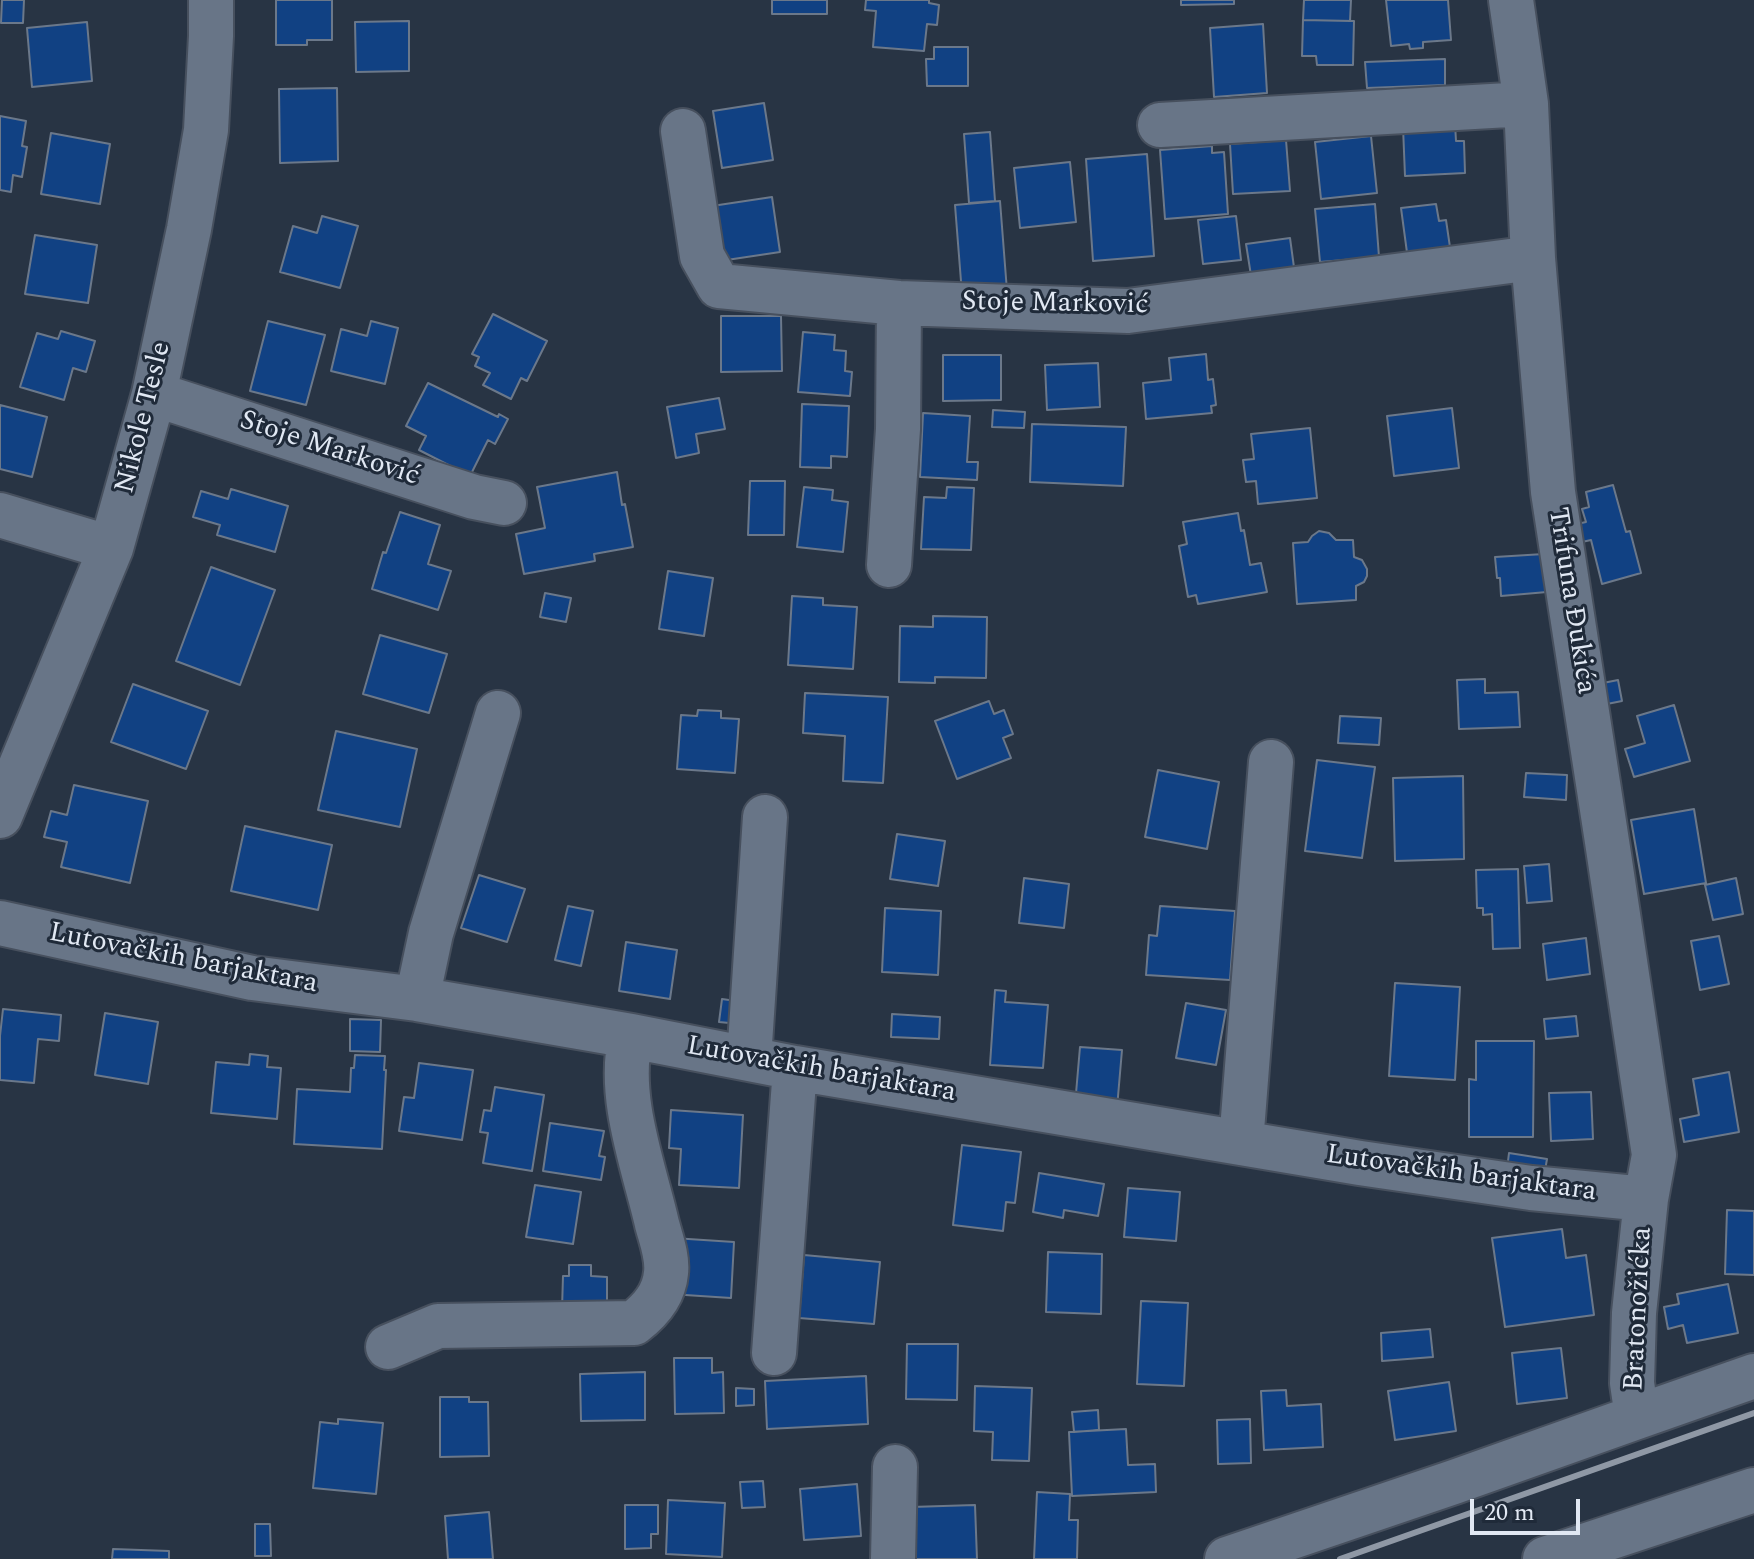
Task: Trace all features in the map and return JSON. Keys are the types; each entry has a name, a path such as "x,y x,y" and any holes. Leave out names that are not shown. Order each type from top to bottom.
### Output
{"street":[{"name":"Nikole Tesle","path":"0,816 111,548 154,394 189,229 206,130 211,0"},
{"name":"Trifuna Đukića","path":"1511,0 1526,104 1533,258 1553,492 1654,1155 1646,1199"},
{"path":"1160,125 1526,104"},
{"name":"Stoje Marković","path":"683,131 702,256 719,286 899,303 1128,311 1533,258"},
{"path":"889,565 898,429 899,303"},
{"name":"Stoje Marković","path":"154,394 474,497 504,503"},
{"path":"0,515 111,548"},
{"path":"417,999 431,933 498,713"},
{"path":"1241,1143 1271,762"},
{"path":"749,1059 765,817"},
{"name":"Lutovačkih barjaktara","path":"0,923 252,978 417,999 795,1068 1360,1163 1531,1188 1646,1199"},
{"path":"388,1347 438,1326 634,1323 647,1314 662,1290 667,1265 636,1145 628,1083 631,1036"},
{"path":"774,1353 795,1068"},
{"name":"Bratonožićka","path":"1227,1559 1637,1417 1632,1383 1633,1327 1646,1199"},
{"path":"1637,1417 1754,1376"},
{"path":"893,1559 895,1467"},
{"path":"1545,1559 1752,1501"}],"building":[{"path":"2,0 24,0 23,23 1,23"},
{"path":"276,0 332,0 332,40 307,40 307,45 276,45"},
{"path":"772,0 827,0 827,14 772,14"},
{"path":"866,0 929,0 929,3 939,5 937,25 927,24 924,51 873,47 876,11 865,10"},
{"path":"1181,0 1234,0 1234,4 1181,5"},
{"path":"1304,0 1351,0 1350,21 1303,20"},
{"path":"1386,0 1448,0 1451,40 1423,42 1423,48 1410,49 1409,44 1391,46"},
{"path":"1303,20 1354,21 1353,65 1317,65 1316,56 1302,56"},
{"path":"409,21 409,71 356,72 355,22"},
{"path":"87,22 92,81 32,87 27,28"},
{"path":"1263,24 1267,93 1214,97 1210,28"},
{"path":"934,47 968,47 968,86 927,86 926,59 934,59"},
{"path":"1445,59 1445,85 1367,88 1365,62"},
{"path":"337,88 338,161 280,163 279,89"},
{"path":"764,103 773,160 722,168 713,111"},
{"path":"0,116 26,121 22,146 27,147 22,177 13,175 11,192 0,190"},
{"path":"1455,124 1456,141 1464,141 1465,173 1405,176 1403,127"},
{"path":"990,132 995,201 969,203 964,134"},
{"path":"51,133 110,144 100,204 41,194"},
{"path":"1371,136 1377,193 1321,199 1315,142"},
{"path":"1286,140 1290,191 1233,194 1230,144"},
{"path":"1212,146 1212,153 1224,152 1228,214 1165,219 1160,150"},
{"path":"1147,154 1154,256 1093,261 1086,159"},
{"path":"1070,162 1076,222 1020,228 1014,168"},
{"path":"772,197 780,252 720,261 712,206"},
{"path":"1000,201 1007,291 962,294 955,205"},
{"path":"1375,204 1379,257 1320,262 1315,209"},
{"path":"1436,204 1439,221 1446,220 1451,254 1408,260 1401,208"},
{"path":"322,216 358,226 340,288 280,272 293,226 317,233"},
{"path":"1236,216 1241,260 1203,264 1198,220"},
{"path":"35,235 97,245 88,303 25,294"},
{"path":"1290,238 1296,282 1253,288 1246,244"},
{"path":"493,314 547,341 527,381 521,378 511,399 483,385 490,373 475,366 479,357 472,354"},
{"path":"721,316 781,316 782,371 721,372"},
{"path":"268,321 325,335 306,405 250,391"},
{"path":"371,321 398,328 385,384 331,371 341,329 367,336"},
{"path":"61,331 95,341 86,372 73,368 64,400 20,387 37,333 58,339"},
{"path":"803,332 835,335 834,350 846,351 845,371 852,372 850,396 798,392"},
{"path":"1206,354 1208,380 1213,379 1216,405 1211,406 1212,413 1146,419 1143,383 1171,380 1169,358"},
{"path":"943,355 1001,355 1001,400 943,401"},
{"path":"1098,363 1100,407 1047,410 1045,365"},
{"path":"428,383 508,419 495,444 488,440 470,476 419,450 426,436 406,426"},
{"path":"719,398 725,429 696,434 699,453 676,458 667,407"},
{"path":"802,404 849,406 847,457 831,456 831,468 800,467"},
{"path":"0,405 47,417 32,477 0,469"},
{"path":"1452,408 1459,468 1394,476 1387,416"},
{"path":"993,410 1025,412 1024,428 992,427"},
{"path":"923,413 970,416 967,462 978,462 977,480 920,477"},
{"path":"1032,424 1126,427 1123,486 1030,482"},
{"path":"1310,428 1317,498 1258,504 1256,481 1246,482 1243,460 1254,459 1251,434"},
{"path":"617,472 633,547 594,554 595,561 524,574 516,534 545,528 537,487"},
{"path":"750,481 785,481 784,535 748,535"},
{"path":"1613,485 1641,573 1602,584 1591,540 1582,542 1577,524 1586,522 1582,509 1589,507 1586,492"},
{"path":"804,487 833,490 832,500 848,502 843,552 797,547"},
{"path":"947,487 974,488 971,550 921,549 924,497 946,498"},
{"path":"231,489 288,506 275,552 217,535 220,525 193,517 201,491 228,499"},
{"path":"400,512 440,525 428,564 451,571 438,610 372,589"},
{"path":"1238,513 1250,565 1261,563 1267,592 1198,604 1196,595 1188,597 1179,546 1187,544 1183,522"},
{"path":"1319,531 1329,533 1336,540 1353,540 1354,557 1362,560 1367,569 1364,582 1356,586 1356,600 1297,604 1293,543 1308,542"},
{"path":"1544,554 1547,592 1501,596 1495,557"},
{"path":"211,567 275,590 240,685 176,661"},
{"path":"668,571 713,578 704,636 659,629"},
{"path":"545,593 571,598 566,622 540,617"},
{"path":"792,596 823,598 823,605 857,607 853,669 788,665"},
{"path":"933,616 987,617 986,678 935,677 935,683 899,682 900,626 933,627"},
{"path":"380,635 447,654 429,713 363,694"},
{"path":"1485,679 1485,693 1518,692 1520,727 1459,729 1457,680"},
{"path":"1618,680 1622,701 1592,707 1588,686"},
{"path":"133,684 208,711 186,769 111,742"},
{"path":"805,693 888,697 883,783 843,781 845,736 803,733"},
{"path":"989,701 994,714 1004,710 1013,734 1003,738 1011,758 957,779 935,721"},
{"path":"1674,705 1690,761 1634,777 1625,749 1645,743 1637,716"},
{"path":"698,710 721,711 721,718 739,719 735,773 677,769 681,715 697,716"},
{"path":"1340,716 1381,718 1379,745 1338,743"},
{"path":"336,731 417,749 400,827 318,810"},
{"path":"1317,760 1375,767 1362,858 1305,851"},
{"path":"1158,770 1219,782 1207,849 1145,837"},
{"path":"1526,773 1567,775 1566,800 1524,797"},
{"path":"1463,776 1464,859 1395,861 1393,778"},
{"path":"74,785 148,801 130,883 61,867 67,842 44,837 51,811 67,815"},
{"path":"1694,809 1706,883 1644,894 1631,820"},
{"path":"245,826 332,845 318,910 231,891"},
{"path":"897,834 945,841 938,886 890,879"},
{"path":"1549,864 1552,901 1527,903 1524,866"},
{"path":"1518,869 1520,948 1493,949 1492,914 1483,915 1483,908 1477,908 1476,870"},
{"path":"479,875 525,889 507,942 461,928"},
{"path":"1024,878 1069,884 1064,928 1019,923"},
{"path":"1736,878 1743,914 1713,920 1705,885"},
{"path":"568,906 593,911 581,966 555,960"},
{"path":"1160,906 1235,911 1230,980 1146,975 1149,935 1157,936"},
{"path":"885,908 941,911 938,975 882,972"},
{"path":"1719,936 1729,984 1700,990 1691,941"},
{"path":"1586,938 1590,974 1547,980 1543,944"},
{"path":"626,942 677,950 670,999 619,991"},
{"path":"1395,983 1460,987 1455,1080 1389,1076"},
{"path":"995,990 1006,991 1005,1002 1048,1005 1043,1068 990,1065"},
{"path":"722,999 743,1002 740,1024 719,1022"},
{"path":"1186,1003 1226,1010 1216,1065 1176,1058"},
{"path":"3,1009 61,1015 59,1041 38,1039 34,1083 0,1080"},
{"path":"105,1013 158,1022 148,1084 95,1075"},
{"path":"892,1014 940,1017 939,1039 891,1037"},
{"path":"1576,1016 1578,1036 1546,1039 1544,1019"},
{"path":"350,1019 381,1020 380,1052 350,1051"},
{"path":"1476,1041 1534,1041 1533,1137 1469,1137 1469,1079 1476,1080"},
{"path":"1080,1047 1122,1050 1117,1108 1075,1105"},
{"path":"250,1054 268,1056 267,1067 281,1068 277,1119 211,1113 216,1062 249,1065"},
{"path":"355,1055 385,1056 382,1149 294,1144 297,1089 350,1092"},
{"path":"419,1063 473,1070 462,1140 399,1131 404,1097 414,1098"},
{"path":"1729,1072 1739,1132 1684,1142 1680,1119 1699,1115 1693,1079"},
{"path":"495,1087 544,1095 532,1171 483,1163 488,1133 480,1132 484,1110 491,1111"},
{"path":"1591,1092 1593,1139 1551,1141 1549,1093"},
{"path":"671,1110 743,1115 739,1188 679,1185 681,1149 669,1148"},
{"path":"550,1123 604,1131 599,1156 605,1157 601,1180 543,1171"},
{"path":"962,1145 1021,1152 1015,1203 1006,1202 1003,1231 953,1225"},
{"path":"1509,1153 1547,1159 1543,1182 1506,1177"},
{"path":"1039,1173 1104,1184 1098,1216 1064,1210 1063,1218 1033,1212"},
{"path":"535,1185 581,1192 573,1244 526,1237"},
{"path":"1128,1188 1180,1192 1176,1241 1124,1237"},
{"path":"1727,1210 1754,1211 1754,1275 1725,1274"},
{"path":"1562,1229 1566,1258 1586,1255 1594,1315 1505,1327 1492,1238"},
{"path":"673,1238 734,1242 731,1298 670,1294"},
{"path":"1048,1252 1102,1254 1101,1314 1046,1312"},
{"path":"804,1255 880,1262 874,1324 799,1318"},
{"path":"569,1265 591,1265 591,1276 607,1277 607,1309 562,1309 563,1276 569,1276"},
{"path":"1728,1284 1738,1333 1687,1343 1683,1325 1668,1329 1664,1307 1679,1304 1677,1294"},
{"path":"1141,1301 1188,1303 1184,1386 1137,1384"},
{"path":"1430,1329 1433,1357 1382,1361 1381,1333"},
{"path":"907,1344 958,1344 957,1400 906,1399"},
{"path":"1561,1348 1567,1398 1517,1404 1512,1353"},
{"path":"674,1358 712,1358 712,1373 723,1372 724,1413 675,1414"},
{"path":"645,1372 645,1420 581,1421 580,1374"},
{"path":"866,1376 868,1424 767,1429 765,1381"},
{"path":"1449,1382 1456,1431 1395,1440 1388,1391"},
{"path":"975,1386 1032,1388 1029,1461 992,1460 993,1432 974,1431"},
{"path":"736,1388 754,1389 754,1405 736,1406"},
{"path":"1286,1390 1287,1406 1321,1404 1323,1447 1264,1450 1261,1391"},
{"path":"440,1397 469,1397 469,1402 488,1402 489,1456 440,1457"},
{"path":"1098,1410 1099,1430 1074,1432 1072,1412"},
{"path":"338,1419 383,1423 376,1494 313,1488 320,1422 338,1424"},
{"path":"1250,1419 1251,1463 1218,1464 1217,1420"},
{"path":"1126,1429 1128,1465 1155,1464 1156,1492 1072,1496 1069,1432"},
{"path":"763,1481 765,1507 742,1508 740,1482"},
{"path":"857,1484 861,1536 804,1540 800,1489"},
{"path":"1037,1492 1070,1494 1069,1520 1078,1520 1077,1559 1034,1559"},
{"path":"668,1500 725,1503 722,1557 666,1554"},
{"path":"625,1505 658,1505 658,1534 651,1534 651,1548 625,1549"},
{"path":"975,1505 977,1559 913,1559 911,1507"},
{"path":"489,1512 493,1559 448,1559 445,1516"},
{"path":"255,1524 270,1524 271,1556 255,1556"},
{"path":"113,1549 169,1551 169,1559 112,1559"}],"railway":[{"path":"1340,1559 1754,1413"}]}
